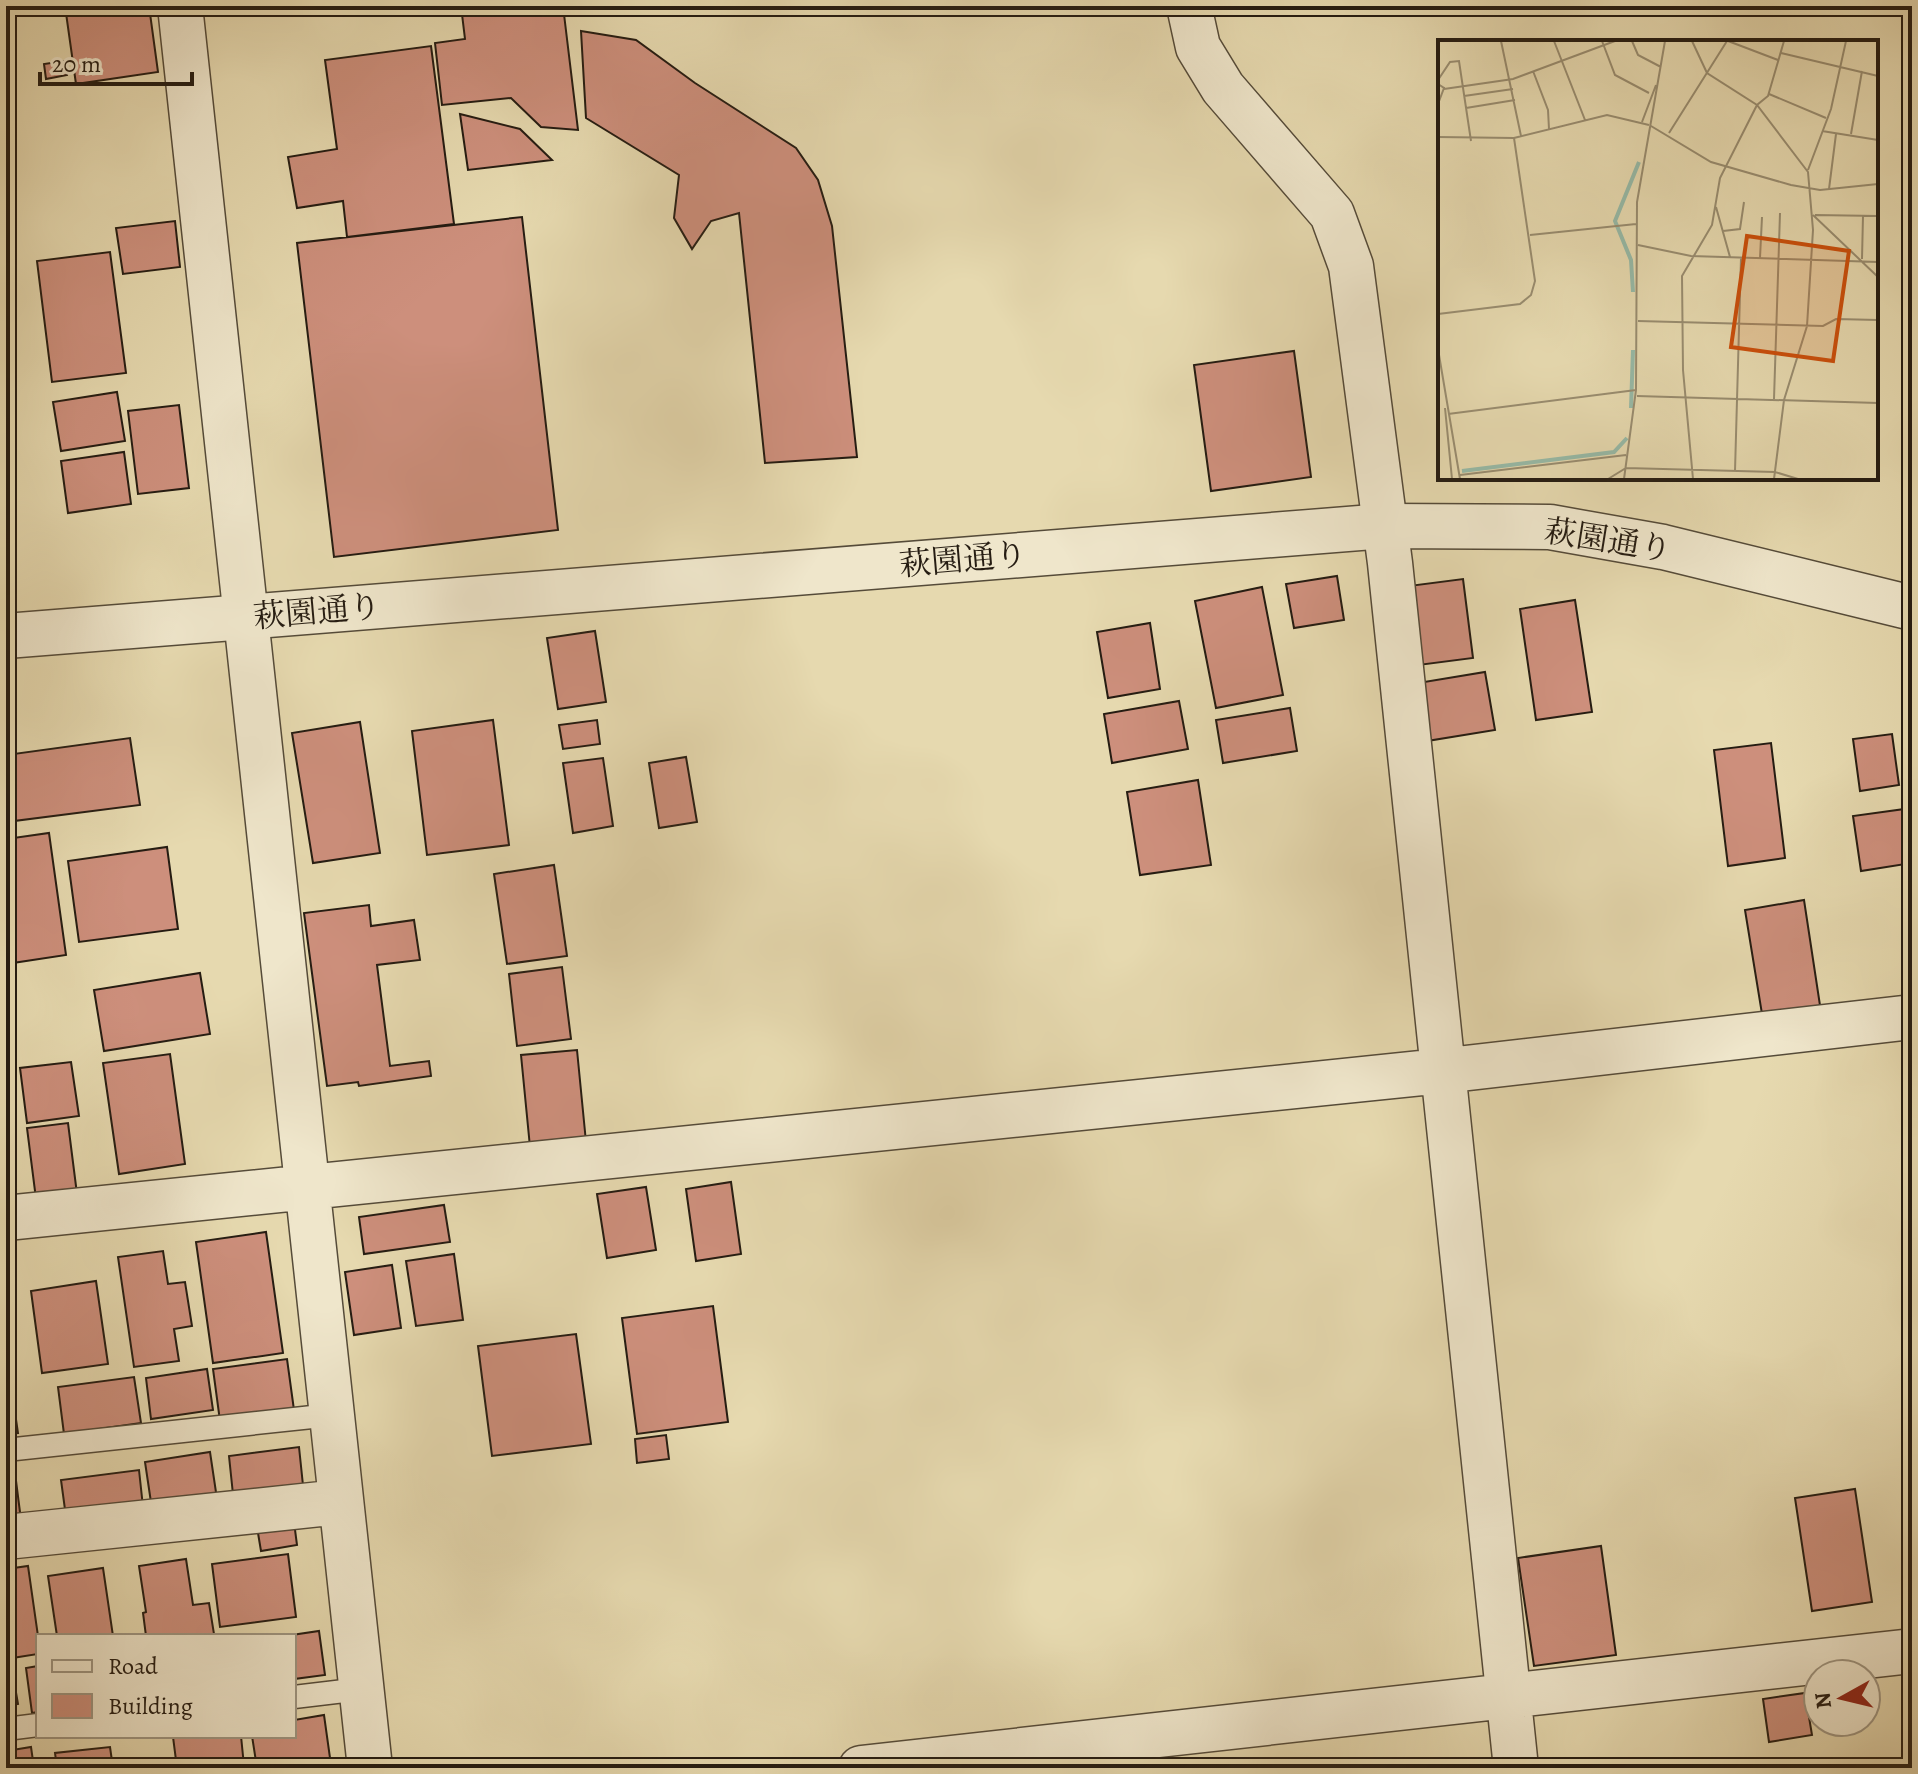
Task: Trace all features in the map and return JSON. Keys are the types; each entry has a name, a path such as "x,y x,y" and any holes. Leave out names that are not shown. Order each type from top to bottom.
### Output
{"street":[{"path":"180,6 370,1768"},
{"path":"1189,6 1198,47 1223,88 1332,214 1351,266 1385,526 1516,1768"},
{"name":"萩園通り","path":"6,636 1385,526 1550,527 1663,547 1912,608"},
{"path":"6,1218 1441,1071 1912,1017"},
{"path":"6,1537 340,1502"},
{"path":"861,1768 1912,1651"}],"lane":[{"path":"6,1450 331,1415"},
{"path":"296,1697 361,1689"},
{"path":"6,1729 36,1725"}],"building":[{"path":"65,6 149,6 158,72 76,84"},
{"path":"461,6 563,6 578,130 541,127 511,98 442,105 435,43 465,39"},
{"path":"581,31 636,40 695,83 796,148 818,180 832,226 857,457 765,463 739,213 711,221 692,249 674,218 679,175 586,118"},
{"path":"431,46 454,224 347,237 343,201 297,208 288,157 337,149 325,60"},
{"path":"65,61 67,75 46,79 44,64"},
{"path":"460,114 520,129 552,160 468,170"},
{"path":"522,217 558,530 334,557 297,243"},
{"path":"175,221 180,267 123,274 116,228"},
{"path":"110,252 126,373 52,382 37,261"},
{"path":"1294,351 1311,477 1211,491 1194,365"},
{"path":"117,392 125,441 61,451 53,402"},
{"path":"179,405 189,488 138,494 128,411"},
{"path":"6,450 14,499 6,500"},
{"path":"124,452 131,504 68,513 61,461"},
{"path":"1337,576 1344,620 1294,628 1286,584"},
{"path":"1463,579 1473,658 1411,666 1401,587"},
{"path":"1262,587 1283,695 1216,708 1195,601"},
{"path":"1575,600 1592,712 1536,720 1520,609"},
{"path":"1150,623 1160,689 1108,698 1097,632"},
{"path":"595,631 606,702 558,709 547,638"},
{"path":"1485,672 1495,730 1427,741 1418,683"},
{"path":"1179,701 1188,749 1112,763 1104,714"},
{"path":"1290,708 1297,751 1223,763 1216,720"},
{"path":"493,720 509,845 427,855 412,731"},
{"path":"597,720 600,744 563,749 559,725"},
{"path":"360,722 380,853 313,863 292,733"},
{"path":"1892,734 1899,785 1860,791 1853,739"},
{"path":"130,738 140,805 6,822 6,755"},
{"path":"1771,743 1785,858 1728,866 1714,750"},
{"path":"686,757 697,822 659,828 649,763"},
{"path":"603,758 613,826 573,833 563,763"},
{"path":"1198,780 1211,865 1140,875 1127,792"},
{"path":"1912,808 1912,863 1861,871 1853,816"},
{"path":"49,833 66,955 6,964 6,839"},
{"path":"167,847 178,929 79,942 68,861"},
{"path":"554,865 567,956 507,964 494,874"},
{"path":"1804,900 1821,1012 1763,1020 1745,910"},
{"path":"369,905 371,926 414,920 420,960 377,965 390,1066 429,1061 431,1076 359,1086 358,1082 327,1086 304,913"},
{"path":"562,967 571,1039 517,1046 509,974"},
{"path":"200,973 210,1034 104,1051 94,990"},
{"path":"577,1050 586,1142 530,1147 521,1055"},
{"path":"170,1054 185,1164 119,1174 103,1063"},
{"path":"71,1062 79,1116 27,1123 20,1068"},
{"path":"68,1123 77,1194 36,1199 27,1128"},
{"path":"731,1182 741,1254 696,1261 686,1189"},
{"path":"646,1187 656,1250 607,1258 597,1194"},
{"path":"444,1205 450,1242 364,1254 359,1217"},
{"path":"266,1232 283,1353 213,1363 196,1242"},
{"path":"163,1251 168,1284 185,1282 192,1326 174,1329 179,1361 134,1367 118,1257"},
{"path":"454,1254 463,1320 416,1326 406,1261"},
{"path":"6,1260 11,1293 6,1294"},
{"path":"392,1265 401,1328 354,1335 345,1272"},
{"path":"96,1281 108,1364 42,1373 31,1291"},
{"path":"713,1306 728,1422 637,1434 622,1318"},
{"path":"576,1334 591,1444 492,1456 478,1346"},
{"path":"287,1359 294,1410 220,1421 213,1369"},
{"path":"207,1369 213,1410 151,1419 146,1378"},
{"path":"134,1377 141,1423 64,1434 58,1387"},
{"path":"12,1392 18,1433 6,1434 6,1393"},
{"path":"666,1435 669,1459 637,1463 635,1439"},
{"path":"299,1447 304,1495 234,1504 229,1456"},
{"path":"210,1452 217,1499 152,1509 145,1462"},
{"path":"139,1470 143,1507 66,1517 61,1480"},
{"path":"15,1473 21,1520 6,1522 6,1474"},
{"path":"1855,1489 1872,1602 1812,1611 1795,1498"},
{"path":"294,1522 297,1545 261,1551 257,1527"},
{"path":"1601,1546 1616,1655 1534,1666 1518,1558"},
{"path":"288,1554 296,1617 220,1627 212,1564"},
{"path":"186,1559 193,1605 209,1603 214,1634 146,1634 143,1613 146,1612 139,1566"},
{"path":"28,1566 38,1634 36,1654 6,1659 6,1569"},
{"path":"103,1568 113,1634 57,1634 48,1576"},
{"path":"319,1631 325,1675 296,1679 296,1634"},
{"path":"11,1664 18,1704 6,1706 6,1665"},
{"path":"36,1666 36,1712 32,1713 26,1668"},
{"path":"1802,1693 1802,1737 1769,1742 1763,1699"},
{"path":"324,1715 331,1765 257,1768 252,1738 296,1738 296,1720"},
{"path":"173,1738 241,1738 244,1766 177,1768"},
{"path":"31,1747 34,1768 6,1768 6,1751"},
{"path":"110,1747 113,1768 57,1768 55,1753"}]}
